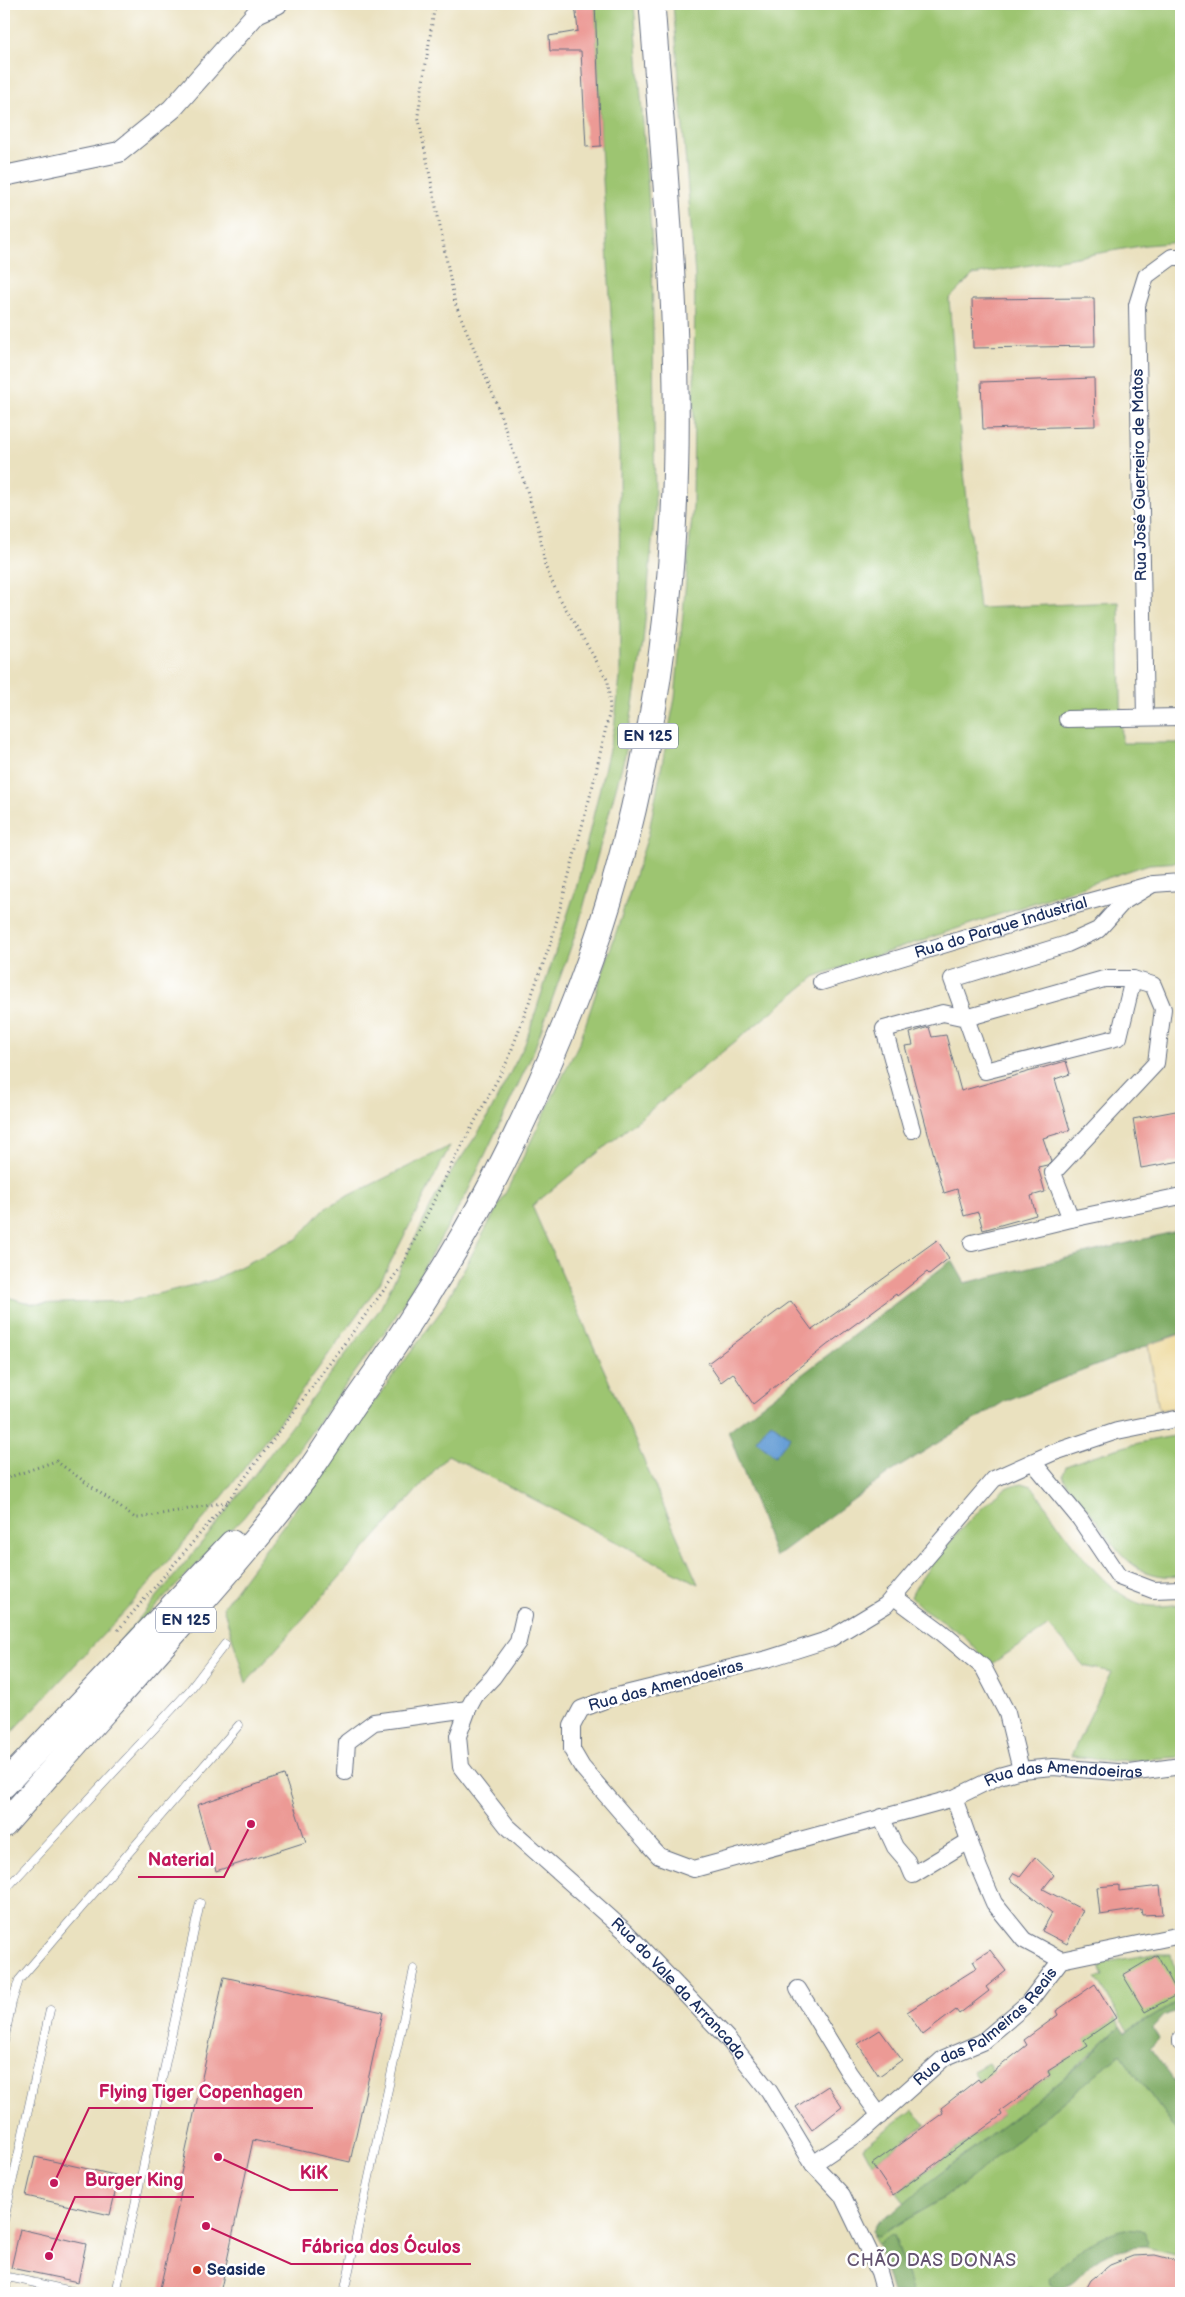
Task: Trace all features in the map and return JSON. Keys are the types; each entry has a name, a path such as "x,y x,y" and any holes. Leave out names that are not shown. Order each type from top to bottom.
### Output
{"main road":[{"name":"EN 125","path":"4,1824 208,1594 355,1404 409,1325 467,1230 522,1122 571,1011 602,922 629,825 647,740 661,644 673,534 677,432 675,321 652,4"},
{"name":"EN 125","path":"4,1806 301,1475"},
{"path":"4,1785 301,1475"},
{"path":"4,1842 157,1670 301,1475"}],"street":[{"path":"4,176 119,152 172,109 257,13 277,4"},
{"name":"Rua José Guerreiro de Matos","path":"1145,718 1137,305 1146,276 1172,257 1181,257"},
{"path":"1067,719 1181,717"},
{"name":"Rua do Parque Industrial","path":"822,982 1058,910 1152,884 1181,882"},
{"path":"1133,979 1119,1037 985,1071 952,979 1067,944 1098,930 1123,902 1152,884"},
{"path":"912,1130 884,1029 943,1013 966,1018 1104,979 1133,979 1153,985 1163,1009 1156,1063 1053,1174 1071,1219"},
{"path":"972,1243 1071,1219 1181,1196"},
{"name":"Rua das Amendoeiras","path":"1181,1418 1117,1431 1033,1462 994,1479 886,1605 830,1639 767,1659 613,1697 581,1709 572,1726 572,1750 582,1767 659,1856 694,1869 954,1798 1000,1776 1021,1770 1053,1767 1130,1773 1181,1766"},
{"path":"1033,1462 1080,1519 1119,1577 1152,1590 1181,1589"},
{"path":"893,1596 940,1631 983,1667 1006,1713 1021,1770"},
{"name":"Rua do Vale da Arrancada","path":"524,1616 518,1642 493,1677 475,1696 468,1709 458,1736 461,1767 507,1826 626,1932 727,2038 770,2091 813,2164 842,2195 879,2272 884,2293"},
{"path":"345,1772 347,1742 374,1722 468,1709"},
{"path":"954,1798 994,1902 1024,1940 1061,1960"},
{"path":"881,1818 895,1847 907,1861 913,1875 969,1840"},
{"name":"Rua das Palmeiras Reais","path":"813,2164 862,2131 944,2058 982,2042 989,2037 1028,2003 1061,1960 1181,1936"},
{"path":"798,1989 849,2073 880,2116"},
{"path":"1181,2039 1181,2043"}],"lane":[{"path":"4,1891 165,1718 189,1691 225,1644"},
{"path":"4,2041 12,2002 19,1980 239,1725"},
{"path":"116,2293 200,1903"},
{"path":"344,2293 414,1969"},
{"path":"4,2220 50,2010"},
{"path":"5,2293 8,2277 81,2293"}],"path":[{"path":"118,1631 227,1502 401,1267 453,1162 508,1060 551,942 592,789 610,710 608,681 559,597 545,566 540,534 526,487 494,397 455,303 418,114 435,4"},
{"path":"4,1479 56,1461 135,1518 227,1502"}],"green space":[{"path":"595,4 634,4 652,245 655,511 643,642 625,755 578,927 533,1053 467,1193 394,1319 298,1450 243,1518 113,1650 213,1529 380,1309 438,1192 484,1124 525,1044 576,889 614,728 620,678 619,448 601,146"},
{"path":"673,4 1181,4 1181,242 1146,245 973,275 949,299 961,445 979,608 1119,602 1122,743 1181,743 1181,862 1149,864 816,976 532,1206 698,1584 448,1455 246,1683 223,1607 441,1311 507,1190 580,1041 648,836 675,698 693,506 695,276"},
{"path":"450,1146 380,1283 291,1406 224,1495 128,1608 4,1741 4,1296 32,1304 129,1301 213,1280 297,1239 326,1207"},
{"path":"1181,1230 1181,1334 1005,1401 888,1474 775,1557 728,1431 952,1260 965,1283"},
{"path":"1181,1435 1181,1576 1164,1576 1138,1568 1118,1550 1067,1484 1063,1475 1066,1466 1094,1456 1137,1443"},
{"path":"1022,1483 1032,1486 1084,1558 1100,1576 1117,1590 1134,1601 1151,1606 1181,1604 1181,1757 1110,1761 1071,1756 1111,1672 1084,1666 1049,1626 990,1665 963,1635 922,1608 911,1597 917,1585 939,1554 969,1521 1008,1487"},
{"path":"1153,1954 1171,1954 1181,1999 1128,2031 1096,1977 1104,1976 1099,1963"},
{"path":"1181,1999 1181,2015 1178,2017 1173,2012 1164,2016 1153,2028 1159,2039 1150,2048 1181,2090 1181,2136 1120,2054 975,2175 941,2200 878,2236 873,2235 872,2230 875,2224 897,2209 926,2184 1086,2060 1120,2026 1125,2033"},
{"path":"1116,2018 1120,2026 1079,2064 905,2203 897,2193 1002,2115 973,2071 988,2063 1013,2102 1050,2075 1048,2071 1087,2046 1084,2040"},
{"path":"1120,2054 1181,2136 1181,2238 1176,2242 1179,2255 1145,2247 1149,2242 1073,2255 1051,2278 1051,2284 1057,2289 1063,2290 1059,2293 1037,2293 1031,2288 1022,2288 1013,2293 913,2293 894,2236 888,2236 878,2246 873,2235 878,2236 941,2200 975,2175"},
{"path":"912,2110 926,2124 872,2164 863,2147"},
{"path":"1126,2229 1144,2231 1149,2242 1145,2247 1119,2250 1101,2257 1064,2287 1051,2284 1050,2278 1084,2247 1104,2236"},
{"path":"894,2235 913,2293 892,2293 878,2246 888,2236"}],"sand":[{"path":"1181,1334 1181,1407 1159,1410 1148,1345"}],"water":[{"path":"771,1422 790,1437 775,1456 756,1440"}],"building":[{"path":"575,4 595,4 601,146 586,147 581,51 550,51 549,36 578,31"},
{"path":"1094,298 1095,346 973,348 972,299"},
{"path":"1094,378 1095,426 983,429 981,382"},
{"path":"929,1027 932,1037 946,1035 961,1091 1066,1061 1070,1074 1055,1079 1070,1130 1043,1138 1051,1161 1047,1165 1038,1167 1045,1192 1031,1196 1036,1215 983,1230 978,1212 964,1216 957,1189 944,1193 905,1046 913,1045 910,1033"},
{"path":"1181,1110 1181,1161 1141,1168 1133,1119"},
{"path":"937,1240 949,1258 831,1342 753,1404 733,1373 721,1382 708,1363 791,1301 812,1330"},
{"path":"284,1775 306,1842 216,1871 197,1805"},
{"path":"1035,1857 1054,1875 1043,1889 1083,1910 1067,1944 1042,1931 1052,1913 1010,1879 1014,1873 1020,1876"},
{"path":"1119,1885 1119,1891 1160,1886 1163,1914 1142,1915 1141,1909 1100,1915 1097,1887"},
{"path":"990,1950 1006,1971 986,1987 989,1991 959,2014 956,2010 923,2035 907,2012 977,1968 973,1961"},
{"path":"1157,1955 1178,1994 1145,2012 1123,1975"},
{"path":"224,1977 383,2012 350,2162 253,2140 220,2293 159,2293 182,2188 178,2187"},
{"path":"1095,1984 1116,2018 1084,2040 1088,2046 1048,2071 1050,2075 1000,2111 1002,2115 893,2195 872,2164 943,2113 941,2108 978,2079 980,2082 1027,2045 1024,2040 1058,2015 1056,2011"},
{"path":"880,2030 902,2060 879,2076 858,2044"},
{"path":"828,2086 842,2107 812,2130 796,2107"},
{"path":"35,2157 119,2176 110,2215 26,2196"},
{"path":"20,2229 86,2244 78,2282 11,2268"},
{"path":"1155,2255 1174,2260 1181,2265 1181,2293 1084,2293 1091,2280 1110,2265 1133,2256"}],"place":[{"name":"Naterial","path":"251,1824"},
{"name":"KiK","path":"218,2157"},
{"name":"Flying Tiger Copenhagen","path":"54,2183"},
{"name":"Fábrica dos Óculos","path":"206,2226"},
{"name":"Burger King","path":"49,2256"},
{"name":"Seaside","path":"197,2270"}],"district":[{"name":"CHÃO DAS DONAS","path":"932,2260"}]}
